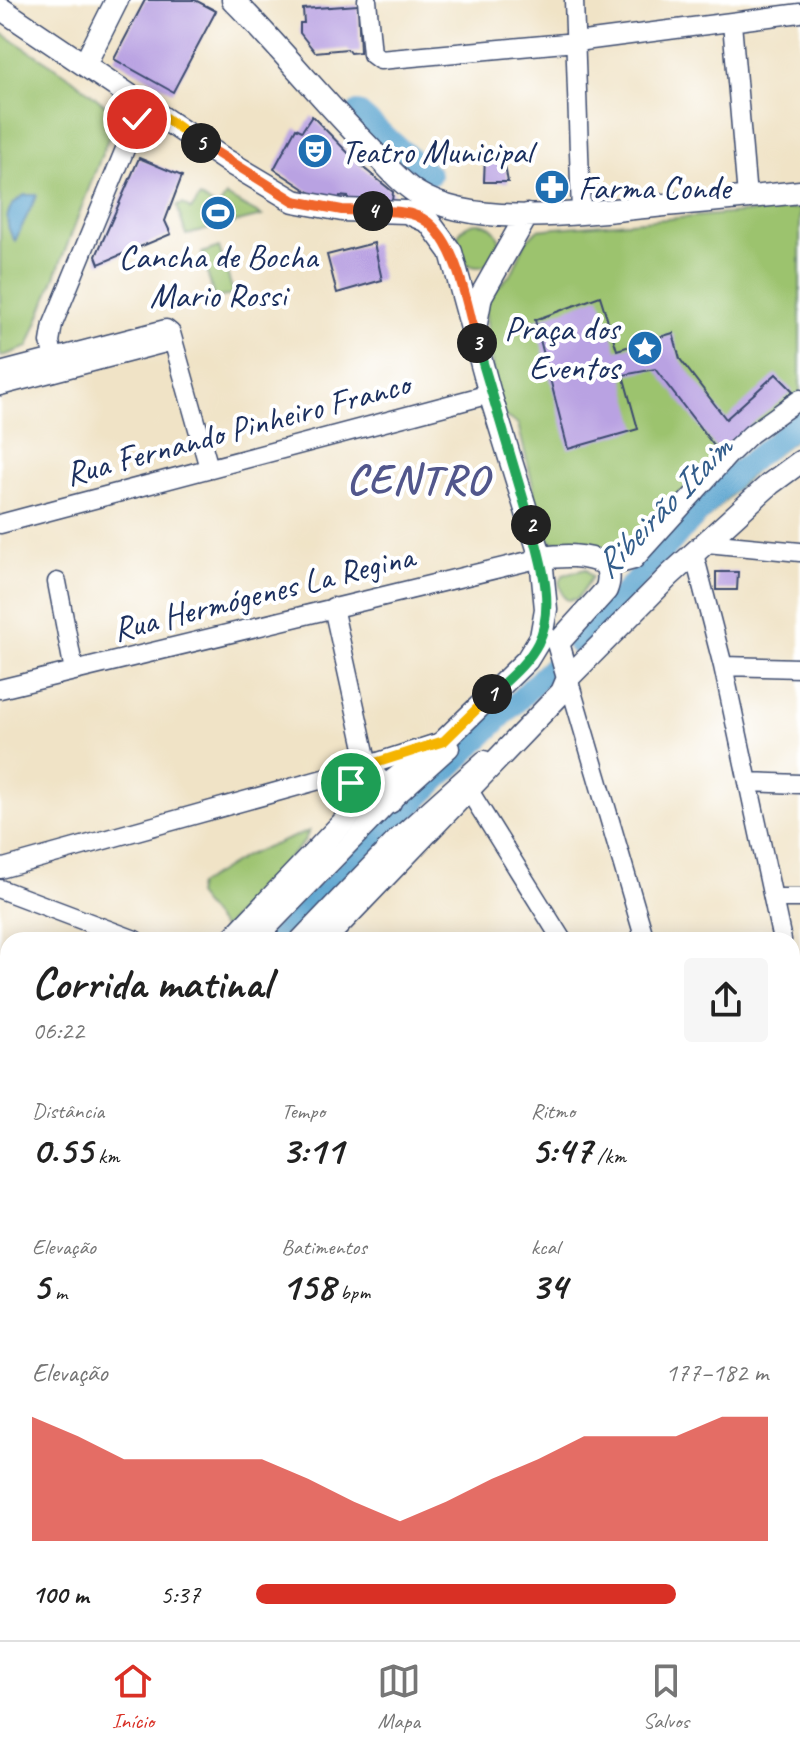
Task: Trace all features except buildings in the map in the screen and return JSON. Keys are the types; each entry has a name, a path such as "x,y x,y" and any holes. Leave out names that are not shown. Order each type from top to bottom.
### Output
{"main road":[{"path":"85,64 117,0"},
{"path":"233,0 322,99 400,179 416,193 458,209 491,214 581,213 800,192"},
{"path":"0,8 227,161 294,201 342,210 406,212 429,222 451,252 490,394 541,558 546,609 541,637 527,660 435,753 240,932"},
{"path":"437,232 447,231 454,224 458,209"},
{"path":"475,336 478,308 527,215"},
{"path":"566,670 770,484 800,462"},
{"path":"332,932 562,692 566,670 558,643 606,590 609,582 606,564 576,555 541,558"},
{"path":"364,816 354,790 344,775 370,773 379,779 387,794"}],"street":[{"path":"367,0 372,54 376,59 576,42 800,13"},
{"path":"574,0 581,213"},
{"path":"732,23 747,197"},
{"path":"54,364 50,342 53,324 144,103"},
{"path":"0,386 54,364 162,329 172,337 209,468"},
{"path":"0,372 54,364"},
{"name":"Rua Fernando Pinheiro Franco","path":"0,524 490,394"},
{"path":"606,564 634,560 728,456 751,434 800,399"},
{"path":"780,932 700,549 800,552"},
{"name":"Rua Hermógenes La Regina","path":"1,685 74,671 541,558"},
{"path":"57,582 74,671"},
{"path":"333,607 368,766"},
{"path":"0,869 368,766 435,753 525,674 539,651 541,637"},
{"path":"723,666 800,668"},
{"path":"307,932 396,839 507,738 566,670"},
{"path":"566,670 643,932"},
{"path":"749,782 800,784"},
{"path":"468,789 557,932"},
{"path":"263,932 364,816"},
{"path":"0,889 114,932"},
{"path":"773,898 800,898"}],"green space":[{"path":"0,32 72,78 117,115 28,347 0,357"},
{"name":"Cancha de Bocha Mario Rossi","path":"226,196 262,216 186,235 177,206 183,204 191,210 200,197 218,208"},
{"name":"Praça dos Eventos","path":"800,208 800,403 758,432 649,547 635,536 623,548 612,550 584,542 553,542 542,537 528,507 534,490 518,424 502,415 495,390 485,307 488,297 512,273 526,241 537,230"},
{"path":"478,223 493,230 500,245 493,260 478,267 463,260 456,245 463,230"},
{"path":"219,247 234,295 214,298 202,253"},
{"path":"800,429 800,436 759,467 660,566 656,562 754,463"},
{"path":"586,569 592,577 577,599 567,600 559,582 563,575"},
{"path":"309,831 304,842 223,929 196,895 198,885 245,856"}],"water":[{"path":"25,195 37,195 15,241 7,221 9,210"}],"waterway":[{"path":"358,112 430,175"},
{"name":"Ribeirão Itaim","path":"577,643 736,473 800,422"},
{"name":"Ribeirão Itaim","path":"284,932 552,667"}],"place":[{"name":"Teatro Municipal","path":"315,151"},
{"name":"Farma Conde","path":"552,187"},
{"name":"Cancha de Bocha Mario Rossi","path":"218,213"},
{"name":"Praça dos Eventos","path":"645,348"}],"district":[{"name":"CENTRO","path":"418,478"}],"route":[{"path":"137,119 144,103 227,161 294,201 342,210 406,212 418,216 429,222 451,252 490,394 541,558 546,609 541,637 527,660 444,741 341,774 351,783"}]}
